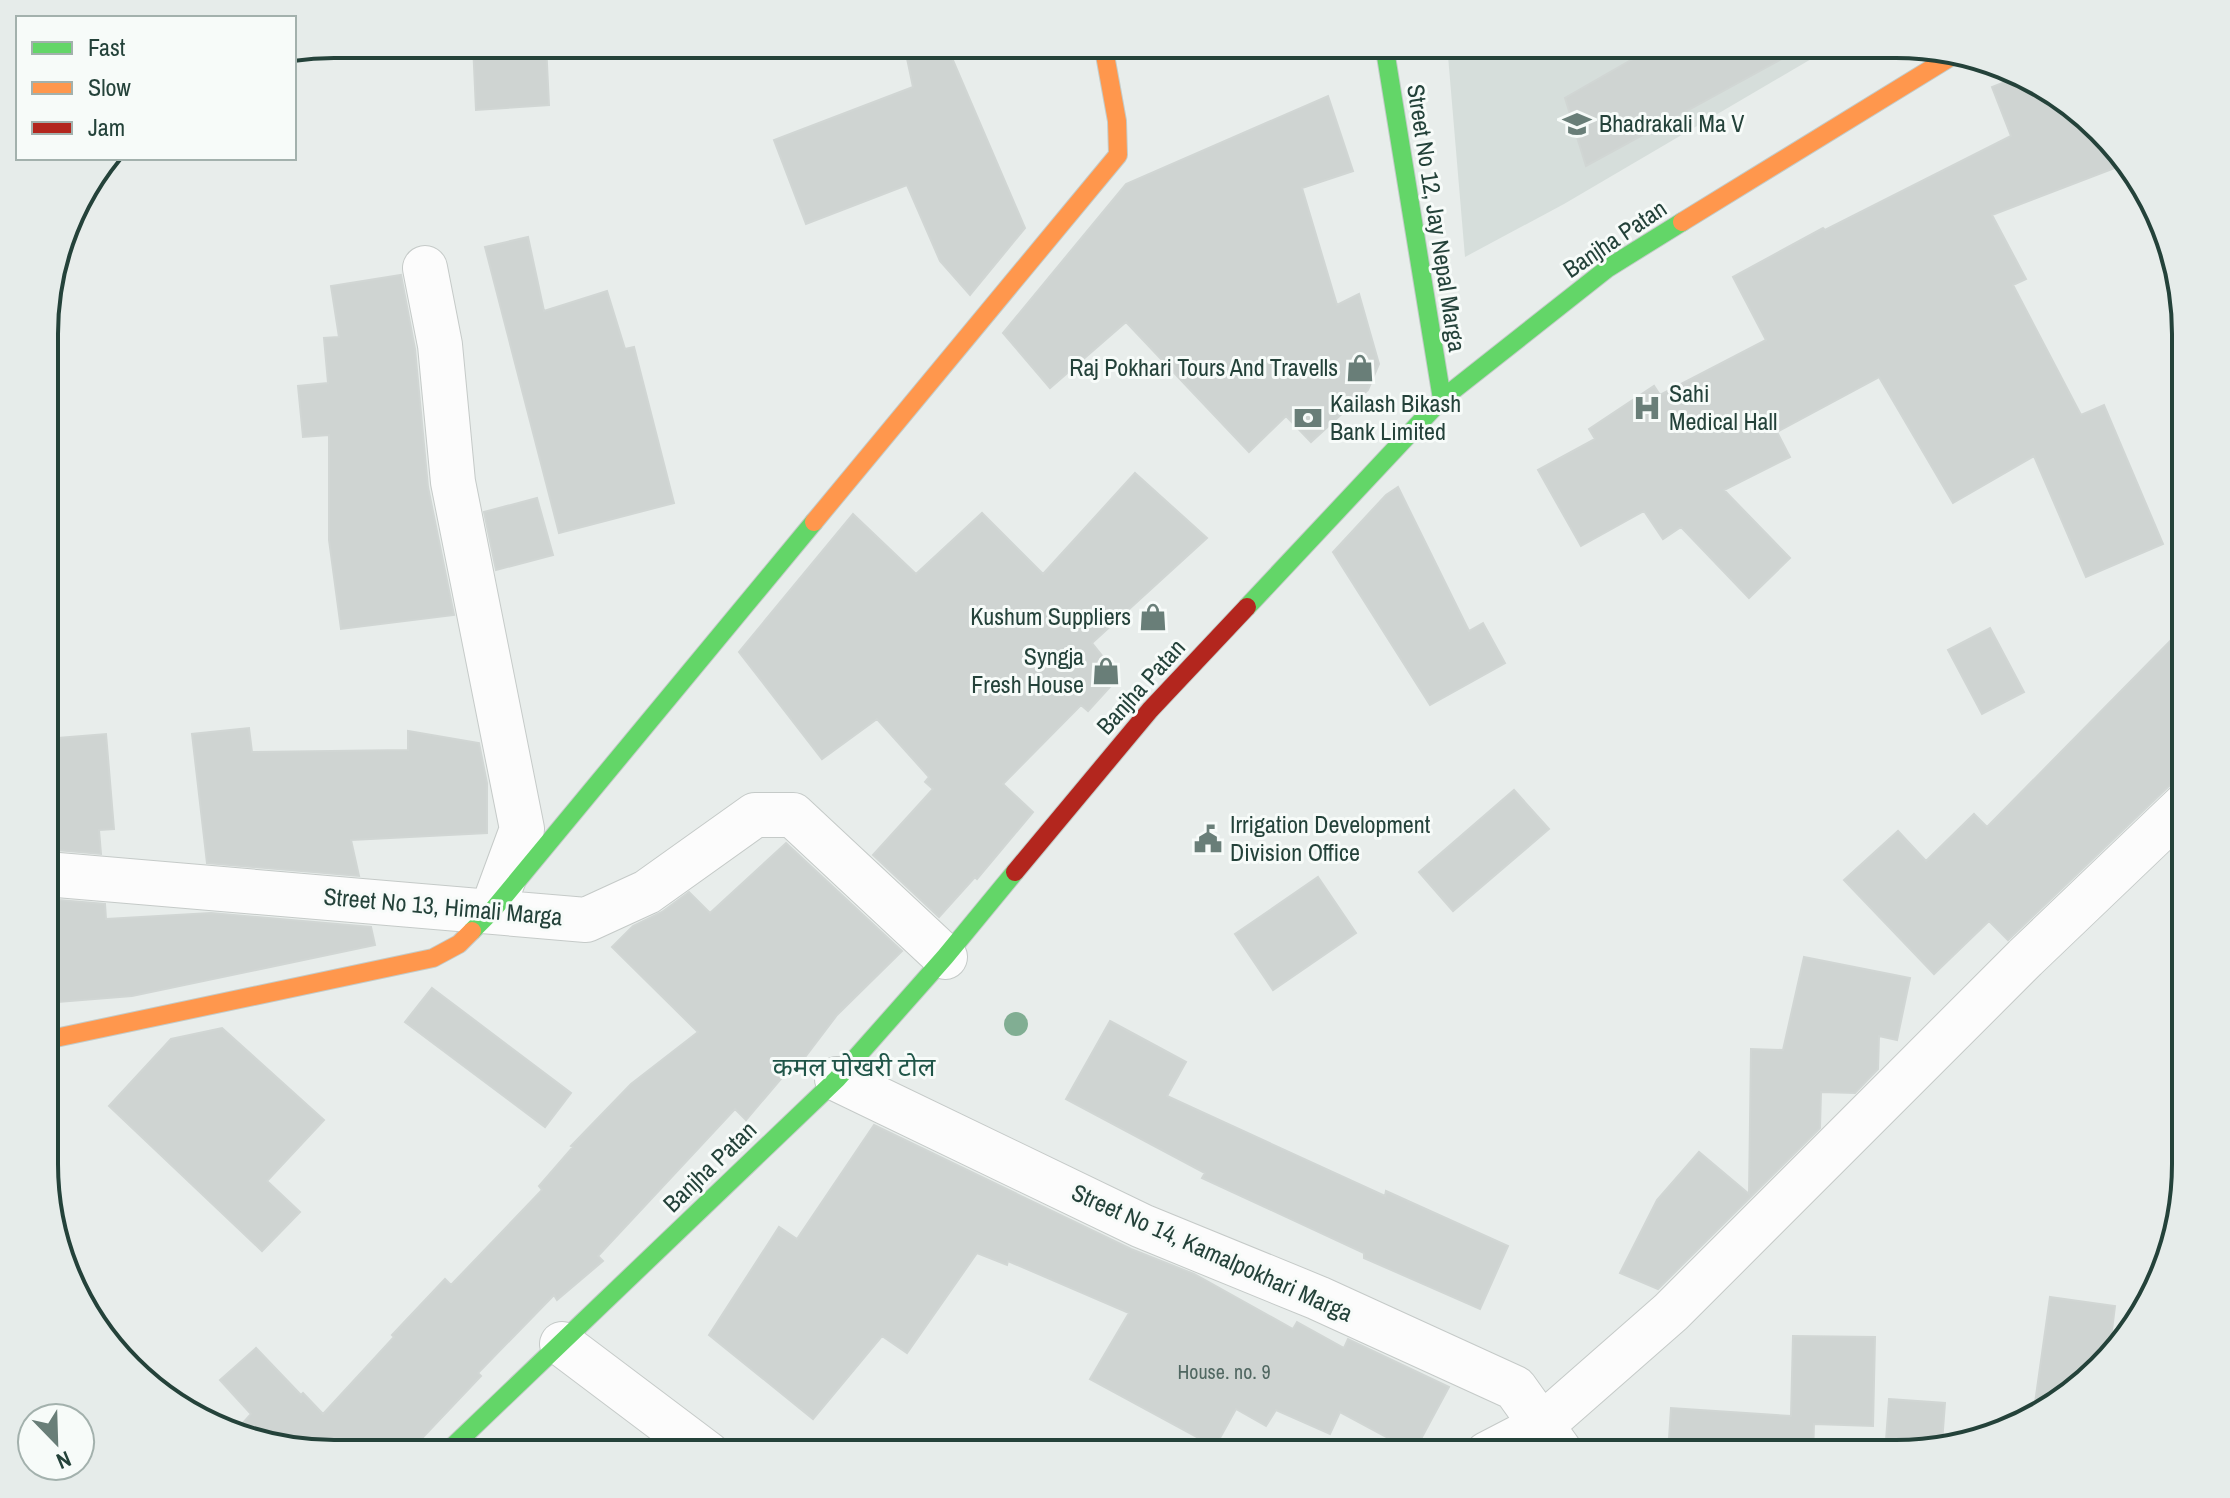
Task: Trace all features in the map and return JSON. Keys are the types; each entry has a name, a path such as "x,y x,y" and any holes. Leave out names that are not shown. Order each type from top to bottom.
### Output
{"main road":[{"name":"Street No 12, Jay Nepal Marga","path":"1386,58 1442,399"},
{"path":"58,1037 433,958 459,944 492,911 1118,155 1117,121 1106,59"},
{"name":"Banjha Patan","path":"460,1440 837,1079 945,957 1150,710 1442,399 1608,268 1942,62"}],"street":[{"path":"425,268 440,345 453,482 522,829 492,911"},
{"name":"Street No 13, Himali Marga","path":"58,875 586,920 647,892 755,815 793,815 945,957"},
{"path":"1552,1439 1671,1312 2003,979 2171,818"},
{"name":"Street No 14, Kamalpokhari Marga","path":"837,1079 1142,1226 1318,1298 1515,1388 1550,1439"},
{"path":"562,1344 689,1440"}],"shaded area":[{"name":"Bhadrakali Ma V","path":"1448,58 1813,58 1564,204 1465,257"}],"building":[{"path":"1634,58 1783,58 1586,166 1565,98"},
{"path":"474,59 547,59 549,105 476,110"},
{"path":"907,59 952,59 1025,228 970,295 940,261 907,185 806,224 774,140 913,87"},
{"path":"2005,82 2049,105 2091,139 2116,167 1992,215 2026,279 2013,285 2081,415 2104,405 2163,544 2086,577 2034,456 1953,503 1879,377 1777,432 1790,457 1724,490 1790,558 1749,598 1681,527 1663,539 1644,511 1581,546 1538,470 1595,439 1589,429 1654,386 1660,395 1766,340 1733,277 1823,228 1825,230 2011,136 1992,87"},
{"path":"1328,96 1353,171 1302,188 1337,305 1359,294 1379,364 1368,390 1311,442 1286,416 1249,452 1126,322 1050,388 1003,333 1126,184"},
{"path":"528,237 544,311 607,291 625,349 634,347 674,503 559,533 485,247"},
{"path":"401,275 415,349 428,487 454,615 341,629 329,540 329,435 303,437 298,386 328,383 324,338 339,337 331,286"},
{"path":"1135,473 1207,538 1092,643 1119,677 1088,711 1081,705 1003,784 1033,812 977,879 975,877 939,917 873,855 933,789 925,782 929,777 877,719 822,759 739,652 853,514 916,574 982,513 1043,574"},
{"path":"1398,487 1469,631 1483,623 1505,663 1430,705 1333,552 1386,495"},
{"path":"537,498 553,555 496,570 484,512"},
{"path":"1990,628 2024,692 1982,714 1948,650"},
{"path":"2171,640 2171,785 2008,940 1989,921 1934,974 1844,880 1898,831 1926,861 1974,814 1987,827"},
{"path":"249,728 252,752 408,750 408,731 479,743 487,783 487,833 351,840 359,876 207,863 192,734"},
{"path":"106,734 114,829 99,830 101,854 58,850 58,738"},
{"path":"1514,790 1549,829 1453,911 1419,872"},
{"path":"786,843 902,951 837,1015 790,1077 785,1074 746,1120 735,1109 598,1256 603,1261 557,1300 554,1295 478,1373 481,1376 420,1440 298,1438 242,1424 251,1414 220,1380 256,1348 323,1414 445,1279 451,1285 542,1190 539,1186 571,1146 631,1084 698,1032 612,947 633,926 662,912 689,892 710,913"},
{"path":"1318,877 1356,933 1273,990 1235,934"},
{"path":"58,900 105,904 106,919 211,913 371,927 375,945 132,996 58,1002"},
{"path":"1804,957 1910,978 1897,1040 1879,1036 1878,1069 1855,1093 1821,1092 1820,1128 1658,1289 1620,1273 1657,1200 1699,1152 1749,1194 1751,1049 1783,1050"},
{"path":"432,988 571,1093 545,1127 405,1022"},
{"path":"1110,1021 1186,1062 1167,1096 1385,1196 1386,1191 1508,1246 1480,1309 1364,1258 1364,1253 1202,1178 1205,1173 1066,1099"},
{"path":"222,1028 324,1120 267,1181 300,1212 262,1251 109,1106 171,1039"},
{"path":"874,1125 1131,1249 1194,1274 1293,1329 1297,1322 1344,1348 1348,1339 1449,1387 1421,1439 1391,1439 1340,1412 1330,1434 1276,1410 1266,1426 1236,1409 1219,1439 1201,1439 1090,1379 1129,1313 1008,1261 1007,1265 977,1253 907,1353 882,1336 813,1419 709,1335 779,1227 797,1239"},
{"path":"2050,1297 2115,1306 2111,1336 2064,1383 2035,1402"},
{"path":"1793,1336 1875,1337 1873,1426 1814,1424 1813,1439 1669,1439 1671,1408 1791,1416"},
{"path":"1889,1399 1945,1403 1943,1436 1886,1439"}],"traffic: fast":[{"path":"1386,58 1442,399"},
{"path":"1247,607 1442,399 1608,268 1682,222"},
{"path":"472,931 492,911 814,522"},
{"path":"460,1440 837,1079 1015,872"}],"traffic: slow":[{"path":"814,522 1118,155 1117,121 1106,59"},
{"path":"1682,222 1942,62"},
{"path":"58,1037 433,958 459,944 472,931"}],"traffic: jam":[{"path":"1015,872 1150,710 1247,607"}],"place":[{"name":"Bhadrakali Ma V","path":"1577,124"},
{"name":"Raj Pokhari Tours And Travells","path":"1360,368"},
{"name":"Sahi Medical Hall","path":"1647,408"},
{"name":"Kailash Bikash Bank Limited","path":"1308,418"},
{"name":"Kushum Suppliers","path":"1153,617"},
{"name":"Syngja Fresh House","path":"1106,671"},
{"name":"Irrigation Development Division Office","path":"1208,839"}],"district":[{"name":"कमल पोखरी टोल","path":"854,1067"}]}
